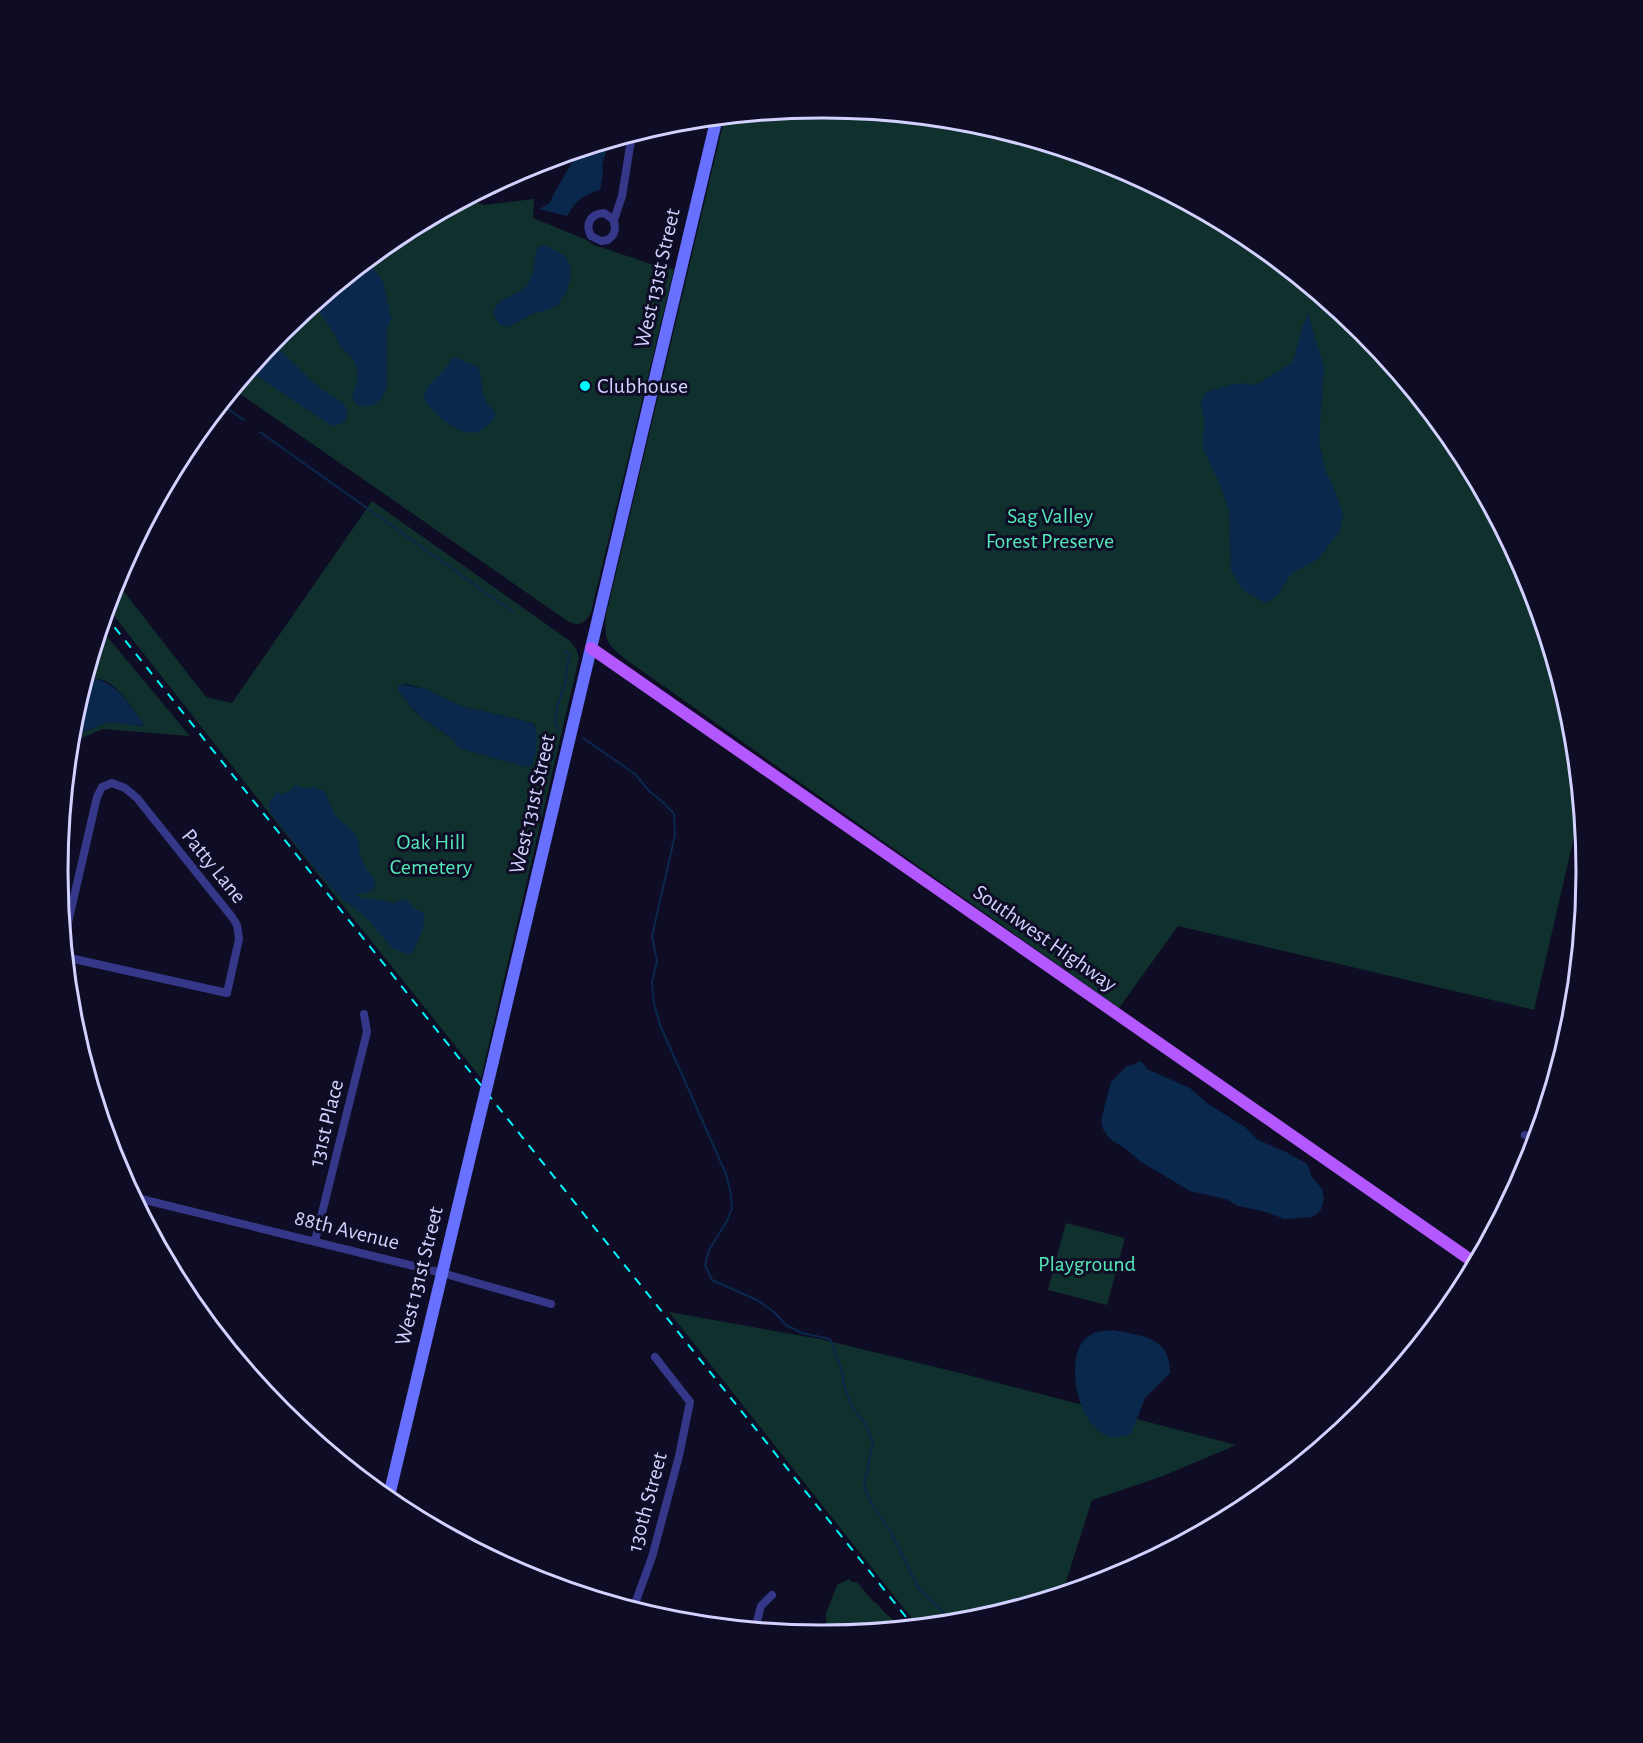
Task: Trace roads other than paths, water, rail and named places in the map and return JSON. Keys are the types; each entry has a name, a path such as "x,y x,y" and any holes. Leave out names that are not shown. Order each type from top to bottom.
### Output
{"main road":[{"name":"Southwest Highway","path":"591,648 1468,1258"}],"street":[{"name":"West 131st Street","path":"391,1489 715,125"},
{"path":"614,220 622,196 631,142"},
{"name":"Patty Lane","path":"69,919 97,797 105,784 112,783 131,792 237,925 239,939 227,993 73,959"},
{"name":"131st Place","path":"315,1241 367,1032 364,1014"},
{"name":"88th Avenue","path":"142,1199 442,1273 551,1304"},
{"name":"130th Street","path":"635,1602 652,1557 679,1456 690,1402 655,1357"},
{"path":"757,1622 761,1606 772,1595"}],"water":[{"path":"607,149 602,165 600,190 580,199 567,216 539,209 550,203 573,160"},
{"path":"538,246 547,246 565,256 570,265 571,275 566,294 559,304 551,309 532,314 509,327 500,325 493,314 497,304 529,283"},
{"path":"372,266 383,281 392,317 387,328 387,386 383,397 376,404 362,406 356,404 352,398 357,369 354,361 338,343 336,336 318,310"},
{"path":"1308,312 1324,365 1319,441 1326,472 1343,515 1340,531 1318,559 1291,574 1277,596 1265,603 1243,590 1231,571 1229,510 1203,449 1204,421 1201,404 1205,392 1239,383 1256,385 1293,362"},
{"path":"278,349 320,388 338,399 344,405 347,418 332,426 255,374"},
{"path":"454,357 478,367 483,396 495,413 492,421 479,431 471,433 453,427 425,401 427,387"},
{"path":"93,678 106,683 120,693 143,726 106,723 81,733"},
{"path":"401,684 426,689 461,706 533,723 537,738 532,765 523,766 462,749 453,739 421,717 398,690"},
{"path":"296,785 303,788 314,787 325,792 334,813 357,838 361,856 375,885 373,891 356,896 393,903 405,899 414,909 423,913 423,928 410,955 392,948 365,916 342,899 270,812 268,804 277,792 285,793"},
{"path":"1139,1061 1147,1069 1190,1088 1208,1104 1245,1127 1258,1140 1307,1164 1312,1177 1322,1189 1324,1199 1321,1210 1311,1217 1284,1219 1266,1212 1238,1206 1226,1199 1190,1191 1141,1162 1110,1139 1103,1129 1101,1120 1111,1082 1127,1066"},
{"path":"1112,1330 1144,1336 1160,1345 1169,1361 1170,1373 1145,1398 1131,1434 1120,1437 1108,1436 1097,1429 1088,1418 1076,1386 1077,1353 1084,1341 1094,1333"}],"waterway":[{"path":"227,408 244,420"},
{"path":"260,432 513,612"},
{"path":"558,728 555,724 557,707 565,684 569,655 565,651"},
{"path":"583,738 635,774 650,792 674,814 675,835 652,936 657,961 652,982 654,1004 660,1025 726,1174 731,1194 732,1208 727,1221 709,1250 705,1265 712,1280 757,1300 773,1311 786,1325 802,1333 830,1339 851,1404 865,1424 873,1441 864,1486 871,1503 892,1534 919,1589 946,1615"}],"railway":[{"path":"111,622 909,1620"}],"place":[{"name":"Clubhouse","path":"585,386"}],"park label":[{"name":"Sag Valley Forest Preserve","path":"1050,528"},
{"name":"Oak Hill Cemetery","path":"431,854"},
{"name":"Playground","path":"1087,1264"}]}
